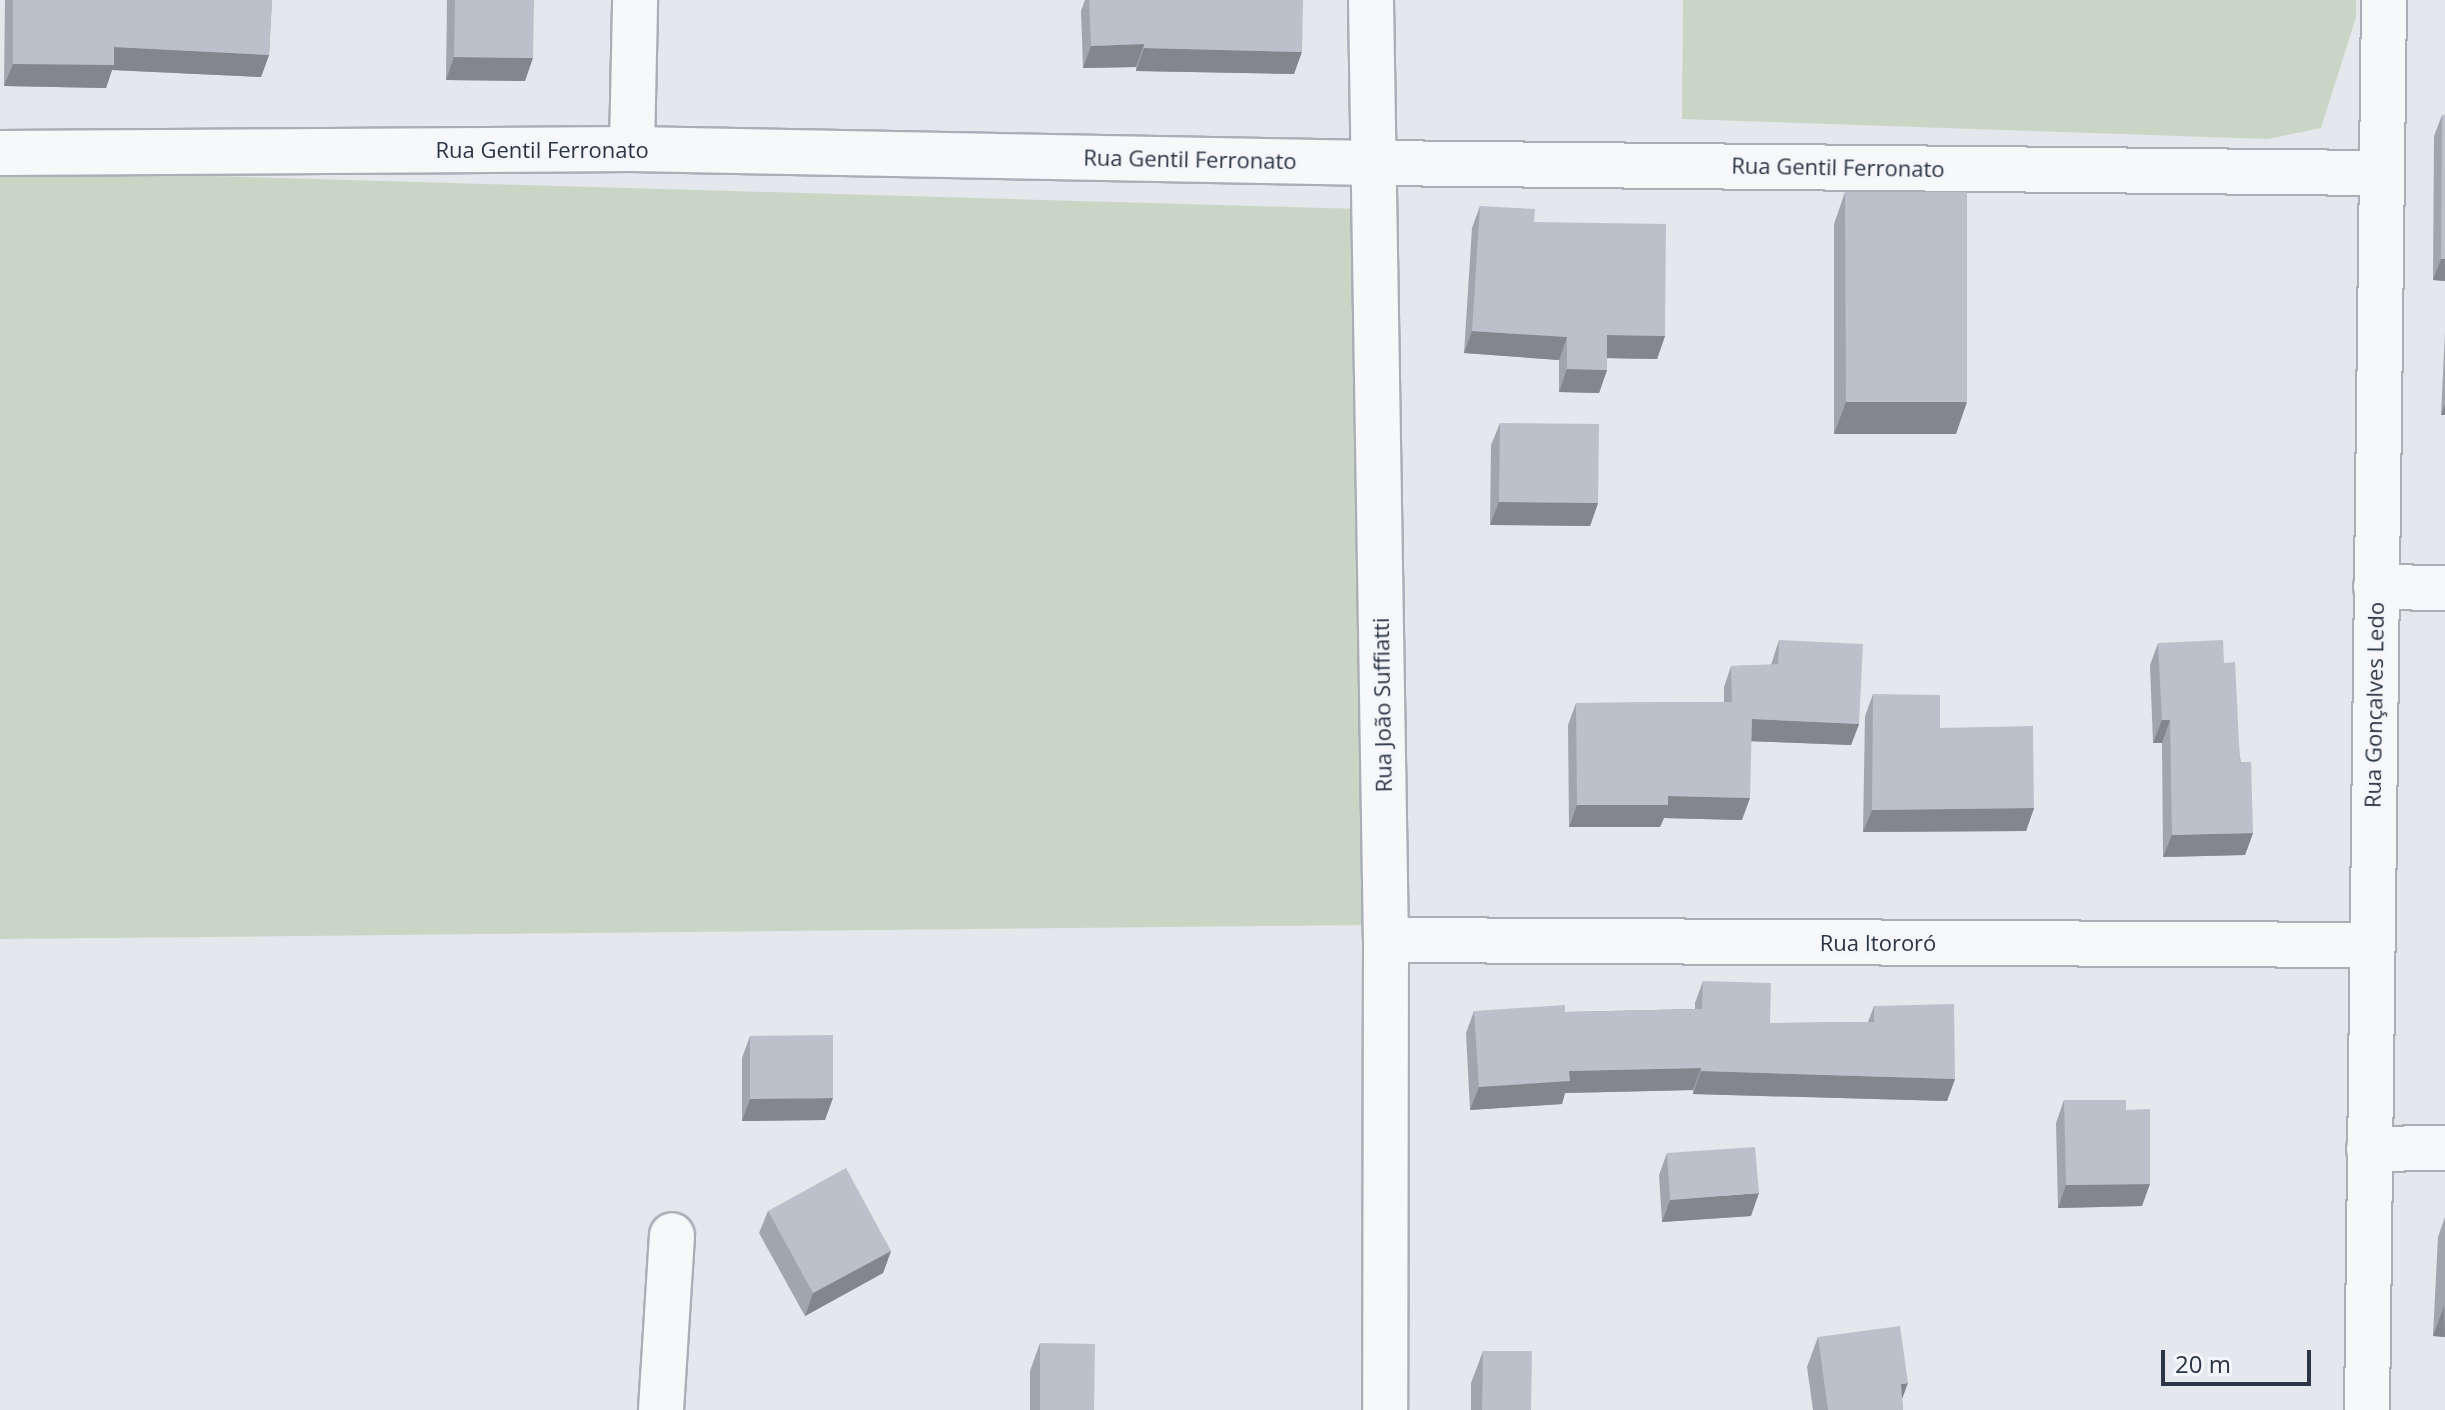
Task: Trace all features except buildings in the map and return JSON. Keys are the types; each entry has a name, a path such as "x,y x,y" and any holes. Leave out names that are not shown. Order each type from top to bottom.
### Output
{"street":[{"path":"632,149 635,0"},
{"name":"Rua João Suffiatti","path":"1371,0 1386,940 1385,1410"},
{"name":"Rua Gonçalves Ledo","path":"2367,1410 2384,0"},
{"name":"Rua Gentil Ferronato","path":"0,153 632,149 1372,163 2380,173"},
{"path":"2376,587 2445,588"},
{"name":"Rua Itororó","path":"1386,940 2371,945"},
{"path":"2369,1149 2445,1148"},
{"path":"661,1410 672,1235"}],"green space":[{"path":"1683,0 2356,0 2356,17 2321,128 2268,139 1682,119"},
{"path":"0,170 1360,209 1369,925 0,939"}]}
